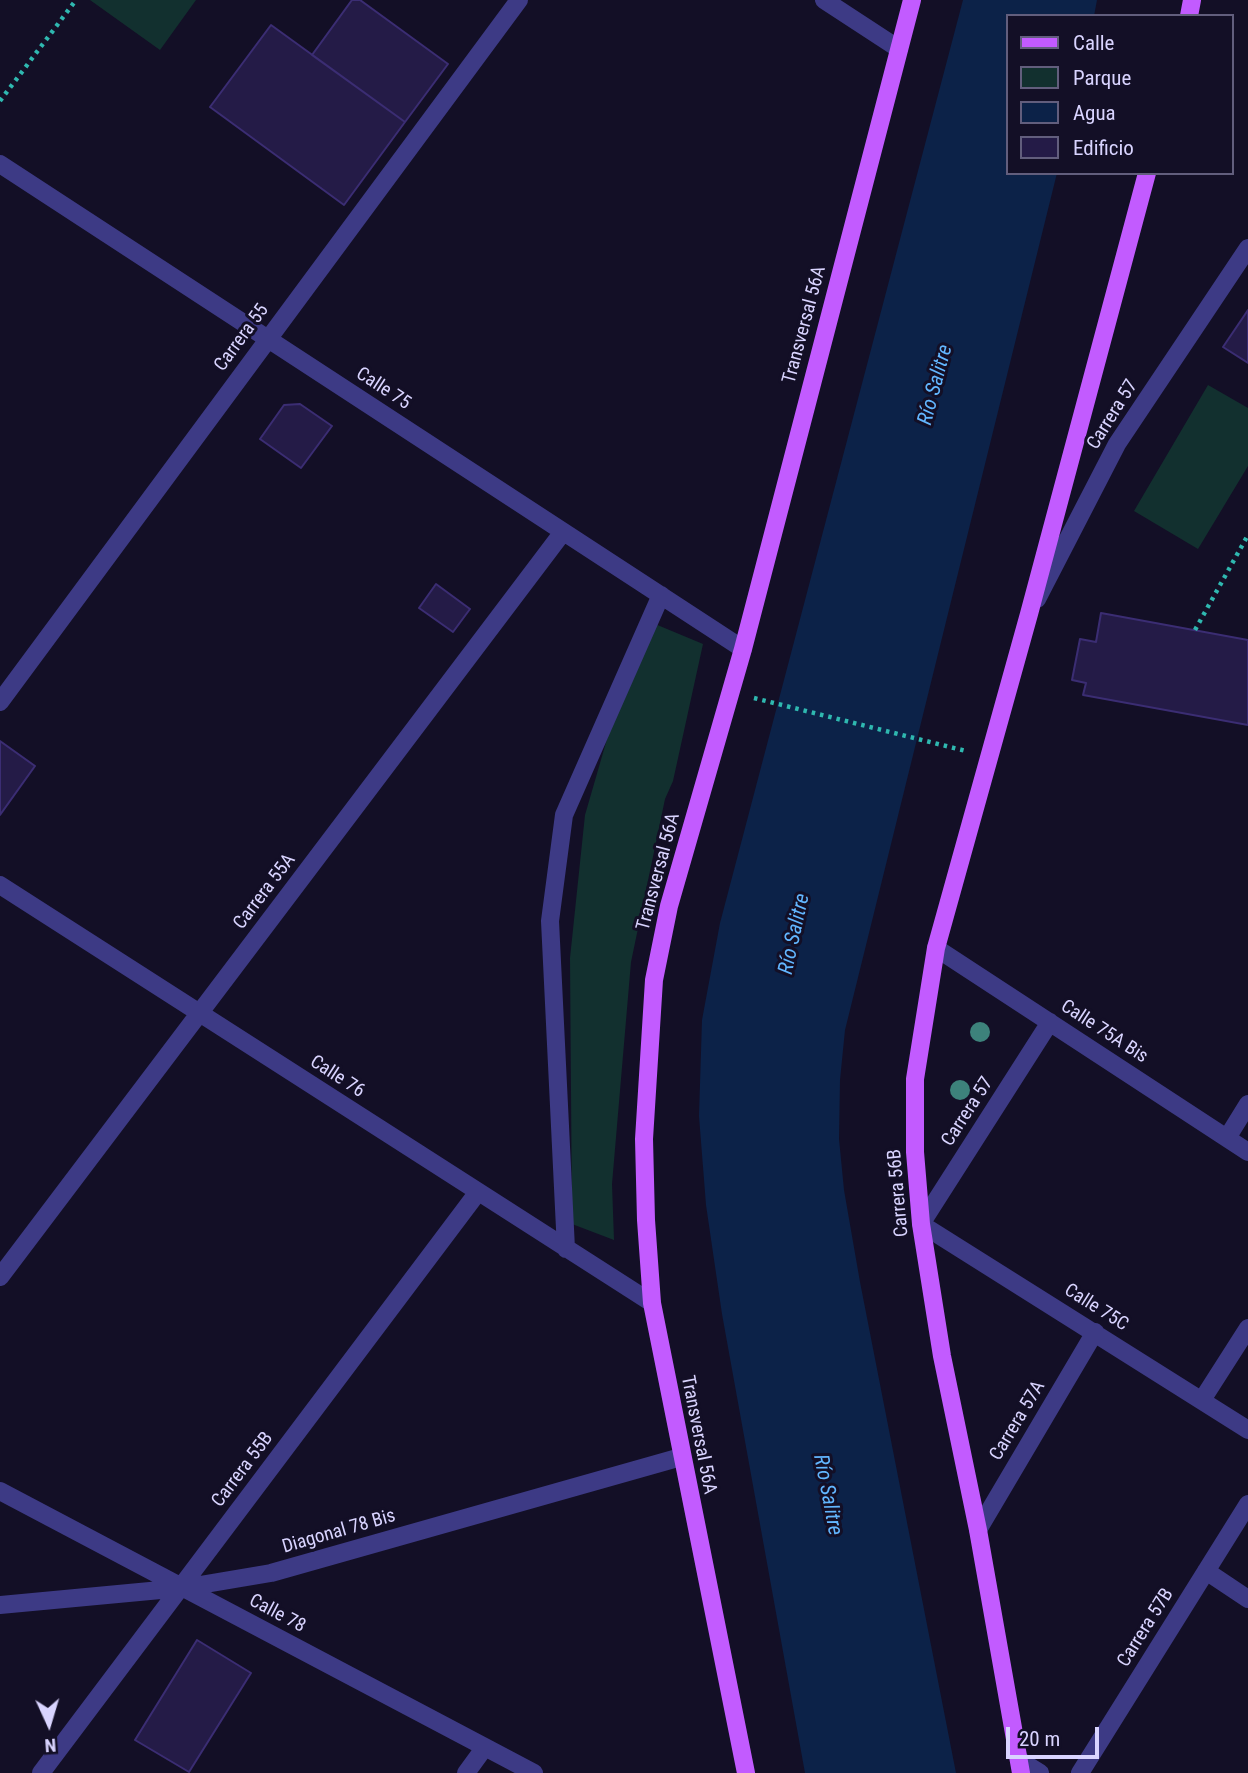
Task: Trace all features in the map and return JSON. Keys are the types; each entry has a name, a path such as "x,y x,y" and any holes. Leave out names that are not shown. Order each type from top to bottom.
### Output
{"main road":[{"name":"Transversal 56A","path":"746,1773 652,1303 644,1139 654,981 669,906 743,649 912,0"},
{"path":"1029,614 1146,175"},
{"name":"Carrera 56B","path":"1020,1766 978,1530 942,1356 921,1224 915,1152 915,1079 936,948 1029,614"}],"street":[{"name":"Carrera 55","path":"0,702 519,0"},
{"path":"824,0 899,49"},
{"name":"Calle 75","path":"0,164 743,649"},
{"name":"Carrera 57","path":"1029,614 1117,444 1248,248"},
{"name":"Carrera 55A","path":"0,1277 563,531"},
{"path":"566,1249 551,921 564,815 661,595"},
{"name":"Calle 76","path":"0,885 652,1303"},
{"name":"Calle 75A Bis","path":"936,948 1248,1152"},
{"name":"Carrera 57","path":"921,1224 1050,1022"},
{"path":"1227,1138 1248,1104"},
{"name":"Carrera 55B","path":"41,1773 478,1192"},
{"name":"Calle 75C","path":"921,1224 1248,1430"},
{"path":"1202,1400 1248,1328"},
{"name":"Carrera 57A","path":"978,1530 1095,1332"},
{"name":"Diagonal 78 Bis","path":"0,1605 234,1580 303,1565 681,1457"},
{"name":"Calle 78","path":"0,1491 534,1773"},
{"name":"Carrera 57B","path":"1080,1773 1248,1504"},
{"path":"1206,1571 1248,1599"},
{"path":"466,1773 485,1747"},
{"path":"1020,1766 1041,1773"}],"path":[{"path":"0,101 76,0"},
{"path":"1195,630 1248,535"},
{"path":"750,697 969,751"}],"green space":[{"path":"90,0 196,0 160,50"},
{"path":"1208,385 1248,408 1248,466 1198,549 1134,511"},
{"path":"655,624 703,644 673,781 665,799 631,962 612,1184 614,1240 572,1224 570,958 585,815 616,708"}],"water":[{"name":"Río Salitre","path":"963,0 1097,0 1094,14 1006,14 1006,175 1057,175 845,1030 840,1080 839,1139 844,1190 956,1773 805,1773 722,1314 706,1205 699,1116 702,1020 720,923"}],"building":[{"path":"352,0 360,0 448,64 405,122 312,55"},
{"path":"271,25 405,122 344,205 210,107"},
{"path":"1248,310 1248,363 1223,347"},
{"path":"300,404 332,426 301,468 260,439 284,405"},
{"path":"436,584 470,609 453,632 419,608"},
{"path":"1101,613 1248,640 1248,725 1083,695 1086,683 1072,680 1080,639 1096,642"},
{"path":"0,741 35,766 0,815"},
{"path":"197,1640 251,1673 189,1772 135,1740"}]}
